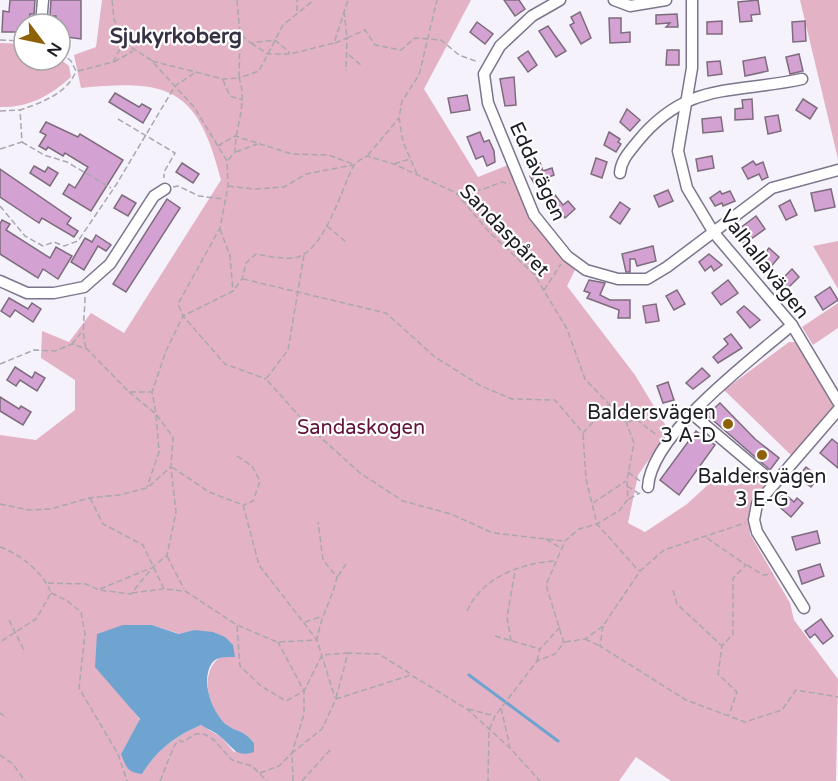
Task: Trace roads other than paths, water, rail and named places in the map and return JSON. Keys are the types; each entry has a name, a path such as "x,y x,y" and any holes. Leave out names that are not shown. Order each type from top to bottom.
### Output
{"street":[{"name":"Eddavägen","path":"560,0 532,16 508,38 500,46 484,74 488,103 534,215 567,256 586,270 618,279 647,279 714,233 772,188 838,170"},
{"path":"614,0 630,6 666,0"},
{"name":"Valhallavägen","path":"693,0 692,68 678,151 687,188 714,233 792,325 838,402"},
{"path":"620,173 621,165 646,131 660,117 687,99 705,94 802,79"},
{"path":"0,281 27,293 54,293 84,287 110,264 154,196 165,189"},
{"path":"648,487 649,472 691,413 792,325"},
{"path":"804,608 757,532 754,520 757,504 838,410"},
{"path":"691,413 774,483"}],"water":[{"path":"123,625 152,625 179,634 194,630 213,632 225,637 233,645 235,657 219,658 212,663 207,678 209,696 222,720 247,735 254,743 254,752 239,753 217,734 201,725 167,745 142,774 128,768 121,754 140,719 95,667 97,634"}],"waterway":[{"path":"469,675 558,741"}],"place":[{"name":"Baldersvägen 3 A-D","path":"728,424"},
{"name":"Baldersvägen 3 E-G","path":"762,455"}],"district":[{"name":"Sjukyrkoberg","path":"176,36"}],"park label":[{"name":"Sandaskogen","path":"361,427"}]}
